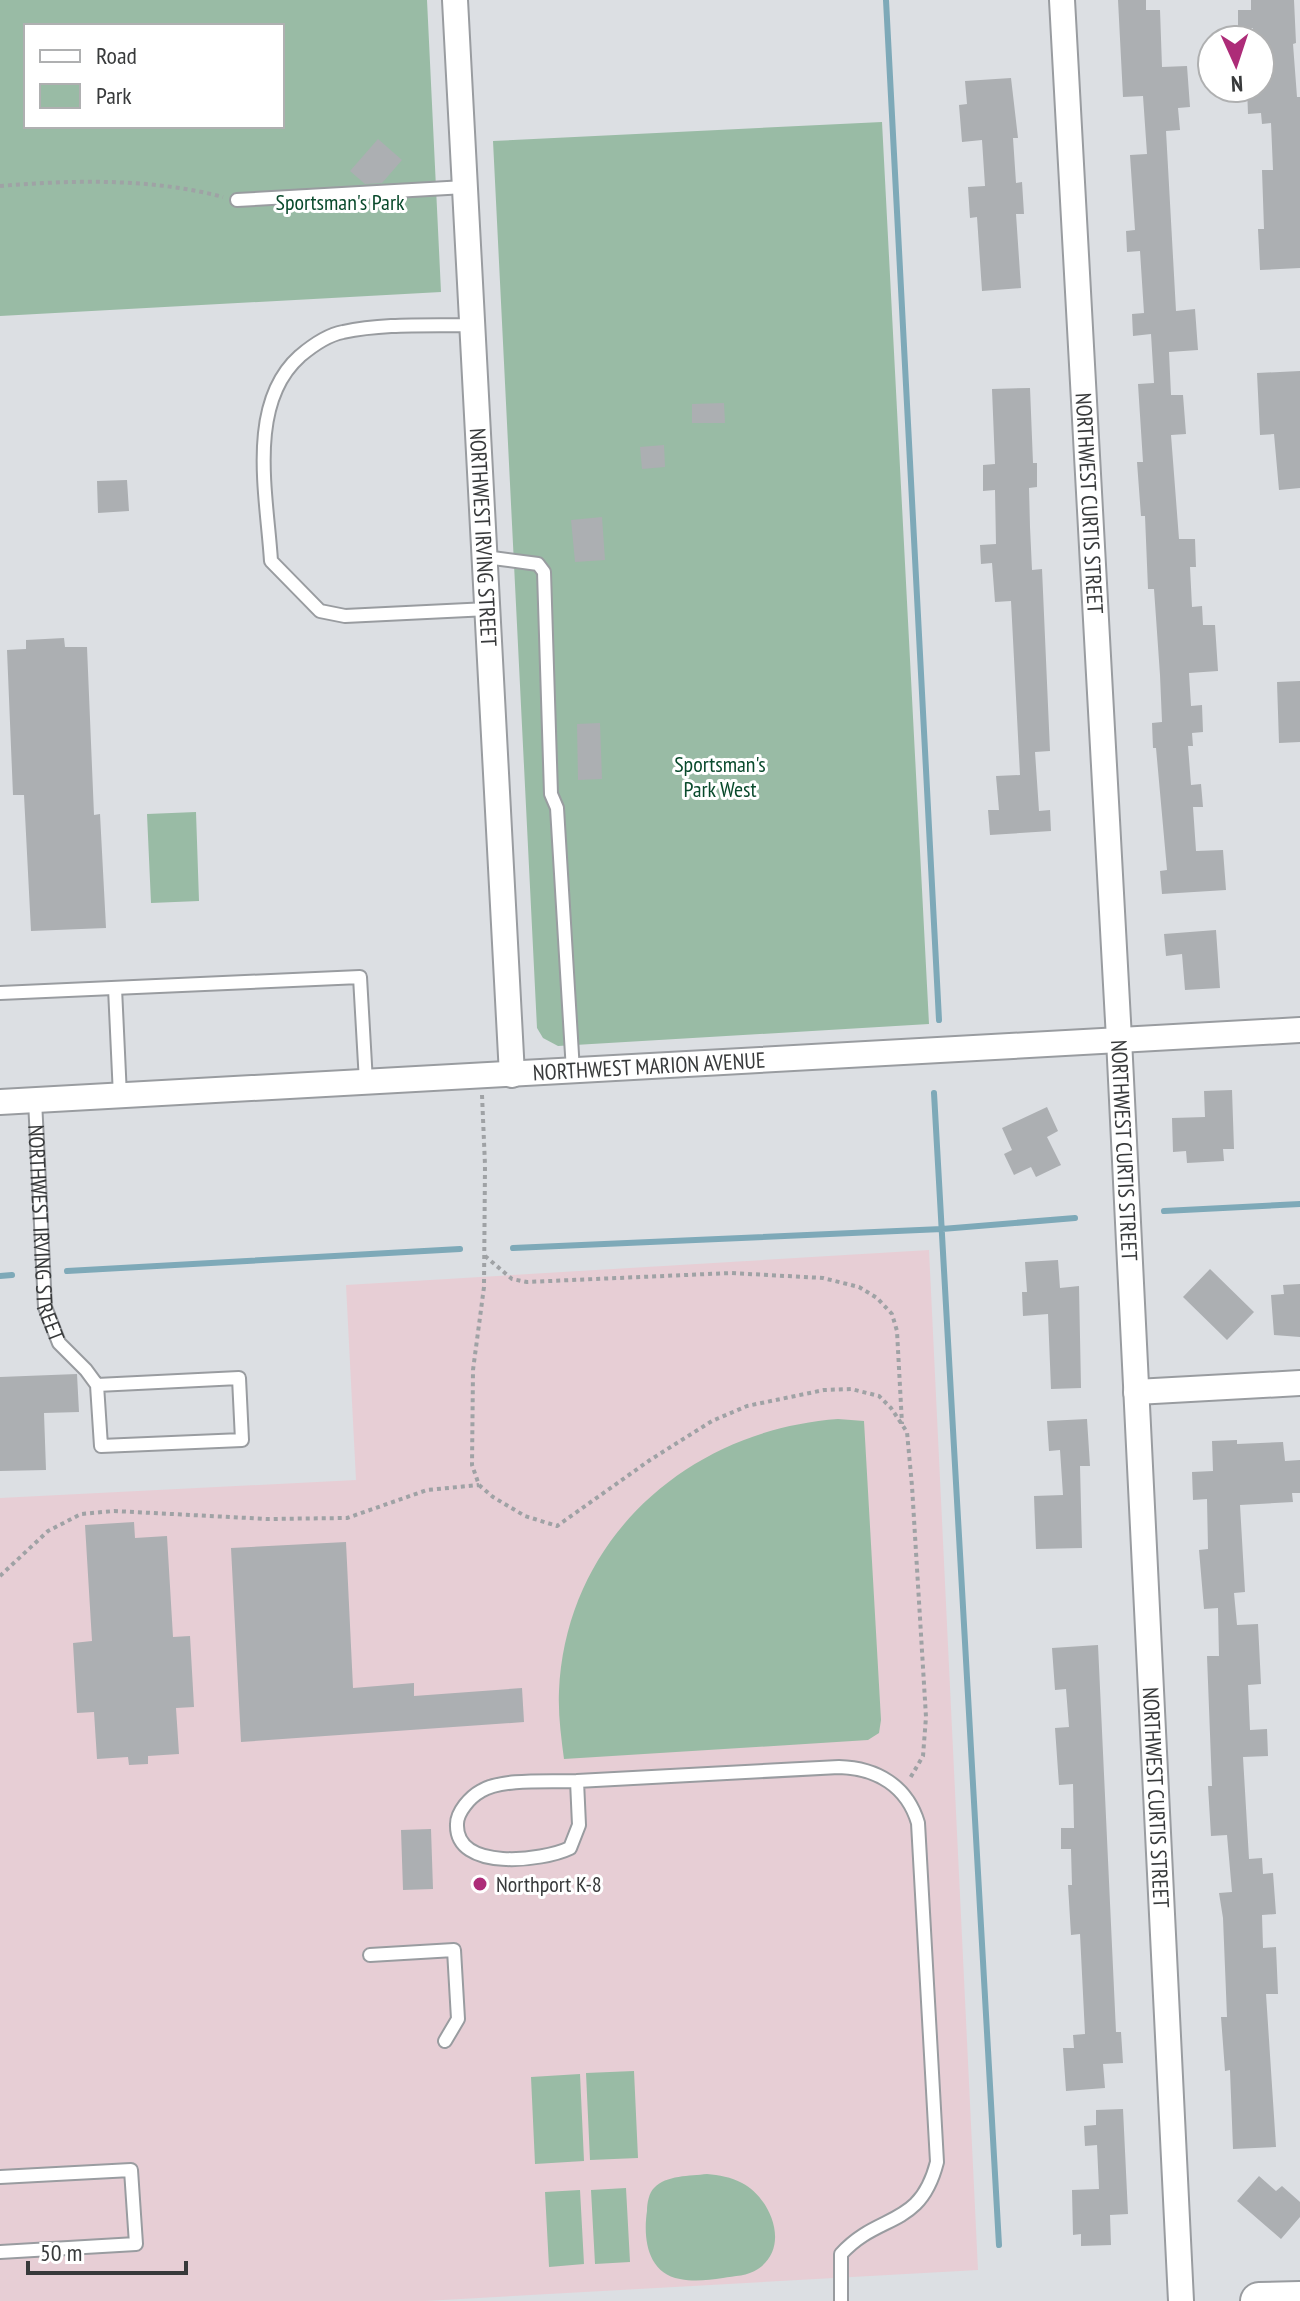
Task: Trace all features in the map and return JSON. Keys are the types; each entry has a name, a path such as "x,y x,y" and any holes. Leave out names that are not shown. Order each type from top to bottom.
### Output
{"street":[{"name":"NORTHWEST IRVING STREET","path":"455,0 512,1075"},
{"name":"NORTHWEST CURTIS STREET","path":"1062,0 1119,1039 1181,2301"},
{"name":"NORTHWEST MARION AVENUE","path":"0,1102 1300,1030"},
{"path":"1136,1392 1300,1383"},
{"path":"1259,2301 1300,2300"}],"lane":[{"path":"237,200 465,187"},
{"path":"472,325 371,327 339,332 314,344 290,365 274,390 266,414 264,437 271,561 320,611 345,616 488,609"},
{"path":"485,557 538,564 544,572 551,794 557,808 573,1071"},
{"path":"0,993 360,977 366,1082"},
{"path":"115,988 120,1096"},
{"name":"NORTHWEST IRVING STREET","path":"35,1100 45,1307 59,1343 97,1385"},
{"path":"239,1378 242,1440 101,1446 97,1385 239,1378"},
{"path":"577,1781 579,1825 570,1848 556,1854 493,1858 476,1855 463,1846 457,1832 457,1820 468,1802 481,1790 502,1785 577,1781 856,1767 886,1778 900,1789 913,1807 918,1823 937,2162 924,2196 896,2221 855,2239 841,2254 841,2301"},
{"path":"370,1955 454,1950 458,2019 445,2041"},
{"path":"0,2177 131,2170 136,2244 0,2252"}],"path":[{"path":"0,186 111,182 196,191 237,200"},
{"path":"482,1076 485,1256 473,1370 472,1465 479,1485 525,1516 557,1526 712,1421 747,1406 824,1390 851,1389 879,1396 907,1432 926,1717 923,1756 915,1773 900,1789"},
{"path":"485,1256 512,1279 527,1282 731,1273 823,1278 859,1287 877,1298 892,1314 897,1331 902,1424"},
{"path":"0,1576 48,1531 81,1514 114,1511 268,1519 347,1518 427,1490 479,1485"}],"shaded area":[{"name":"Northport K-8","path":"929,1250 978,2270 425,2301 0,2301 0,1498 356,1480 346,1285"}],"green space":[{"name":"Sportsman's Park","path":"0,0 427,0 441,292 0,316"},
{"name":"Sportsman's Park West","path":"882,122 929,1024 558,1046 543,1038 537,1028 493,141"},
{"path":"196,812 199,901 151,903 147,814"},
{"path":"838,1419 864,1421 881,1720 879,1733 868,1740 564,1759 559,1691 567,1636 585,1586 611,1541 645,1502 686,1470 733,1445 784,1428"},
{"path":"634,2071 638,2158 590,2160 586,2073"},
{"path":"580,2074 584,2161 535,2164 531,2077"},
{"path":"707,2174 738,2181 752,2190 769,2211 775,2236 774,2248 768,2260 750,2273 707,2280 680,2279 660,2270 650,2253 646,2232 649,2198 654,2188 665,2181"},
{"path":"626,2188 630,2262 595,2264 591,2190"},
{"path":"580,2190 584,2264 549,2267 545,2192"}],"building":[{"path":"1118,0 1146,0 1146,10 1160,10 1162,67 1187,66 1190,107 1178,108 1180,130 1166,131 1176,311 1195,309 1198,350 1169,352 1171,395 1183,395 1186,434 1171,435 1179,539 1195,539 1196,567 1190,567 1192,607 1202,606 1203,625 1215,625 1218,671 1189,673 1191,706 1202,705 1203,732 1192,733 1193,746 1188,746 1191,785 1201,784 1203,807 1193,807 1196,851 1223,850 1226,890 1162,894 1160,871 1167,870 1152,723 1162,722 1160,675 1154,589 1148,589 1145,516 1141,516 1137,462 1143,462 1138,384 1154,383 1151,334 1133,336 1132,314 1144,313 1140,251 1127,252 1126,231 1135,230 1130,155 1147,154 1143,96 1123,97"},
{"path":"1251,0 1294,0 1296,43 1293,44 1297,97 1300,97 1300,268 1260,270 1258,229 1264,229 1262,170 1273,170 1271,123 1262,124 1261,113 1248,114 1248,104 1276,104 1276,24 1238,24 1238,10 1251,10"},
{"path":"1011,78 1018,138 1013,138 1016,183 1022,182 1024,214 1016,214 1021,288 982,291 977,217 970,218 968,187 985,186 982,140 962,142 959,105 967,104 965,81"},
{"path":"378,139 402,160 382,183 365,184 350,171"},
{"path":"1300,371 1300,488 1279,490 1274,434 1260,435 1257,373"},
{"path":"1030,388 1033,463 1037,463 1037,487 1029,488 1032,570 1042,569 1050,751 1035,752 1039,811 1050,810 1051,831 990,835 988,810 999,810 996,776 1020,775 1011,601 995,602 992,563 981,564 980,545 996,544 995,490 983,491 983,465 995,464 992,389"},
{"path":"724,403 725,423 692,423 692,404"},
{"path":"664,445 665,467 642,469 640,447"},
{"path":"127,480 129,511 98,513 97,481"},
{"path":"602,517 605,560 575,562 571,520"},
{"path":"64,638 65,647 87,647 94,815 100,814 106,928 31,931 24,795 13,795 7,650 26,649 26,640"},
{"path":"1300,681 1300,742 1279,743 1277,682"},
{"path":"600,723 602,779 578,780 577,724"},
{"path":"1216,930 1220,988 1185,990 1182,954 1166,956 1164,934"},
{"path":"1232,1090 1234,1149 1223,1149 1224,1161 1187,1163 1186,1151 1173,1152 1172,1118 1205,1117 1204,1091"},
{"path":"1047,1107 1058,1131 1047,1137 1061,1165 1036,1177 1031,1167 1014,1175 1004,1154 1012,1150 1002,1128"},
{"path":"1058,1260 1060,1288 1079,1286 1081,1388 1051,1389 1048,1314 1023,1316 1022,1292 1027,1292 1025,1262"},
{"path":"1210,1269 1254,1312 1227,1340 1183,1297"},
{"path":"1300,1284 1300,1337 1274,1335 1271,1295 1284,1294 1283,1285"},
{"path":"77,1374 79,1412 44,1413 46,1470 0,1471 0,1377"},
{"path":"1087,1419 1090,1466 1080,1466 1082,1548 1036,1549 1034,1496 1063,1495 1060,1450 1049,1451 1047,1421"},
{"path":"1237,1440 1237,1444 1283,1442 1285,1461 1300,1460 1300,1493 1292,1493 1293,1502 1240,1505 1245,1592 1234,1593 1237,1625 1258,1624 1261,1684 1248,1685 1250,1730 1267,1729 1268,1756 1243,1757 1249,1859 1262,1858 1263,1874 1273,1873 1276,1914 1262,1915 1263,1948 1276,1947 1278,1994 1266,1994 1276,2147 1233,2149 1230,2070 1225,2071 1221,2017 1227,2017 1219,1893 1232,1892 1227,1835 1211,1836 1208,1786 1212,1786 1207,1656 1219,1656 1218,1608 1204,1609 1199,1550 1208,1549 1207,1499 1193,1500 1192,1472 1213,1471 1212,1441"},
{"path":"134,1522 135,1538 167,1536 173,1637 190,1636 194,1707 176,1708 179,1754 148,1756 148,1764 129,1765 128,1757 97,1759 94,1712 77,1713 73,1643 92,1641 85,1525"},
{"path":"346,1542 353,1688 414,1683 414,1696 522,1688 524,1722 241,1742 231,1548"},
{"path":"1098,1645 1116,2032 1121,2032 1123,2063 1103,2064 1105,2088 1066,2091 1063,2048 1074,2048 1073,2035 1085,2034 1080,1934 1071,1935 1068,1885 1072,1885 1071,1849 1061,1849 1061,1828 1074,1828 1073,1784 1059,1785 1055,1728 1069,1727 1066,1689 1055,1690 1052,1648"},
{"path":"431,1829 433,1889 403,1890 401,1830"},
{"path":"1123,2109 1128,2214 1110,2215 1111,2245 1081,2246 1081,2234 1073,2235 1072,2190 1099,2189 1097,2145 1085,2146 1084,2126 1096,2125 1096,2110"},
{"path":"1259,2176 1276,2191 1282,2186 1300,2202 1300,2217 1281,2239 1237,2201"}],"waterway":[{"path":"886,0 939,1020"},
{"path":"934,1093 999,2245"},
{"path":"1164,1211 1300,1204"},
{"path":"513,1248 942,1229 1075,1218"},
{"path":"67,1271 460,1249"},
{"path":"0,1276 12,1275"}],"place":[{"name":"Northport K-8","path":"480,1884"}]}
